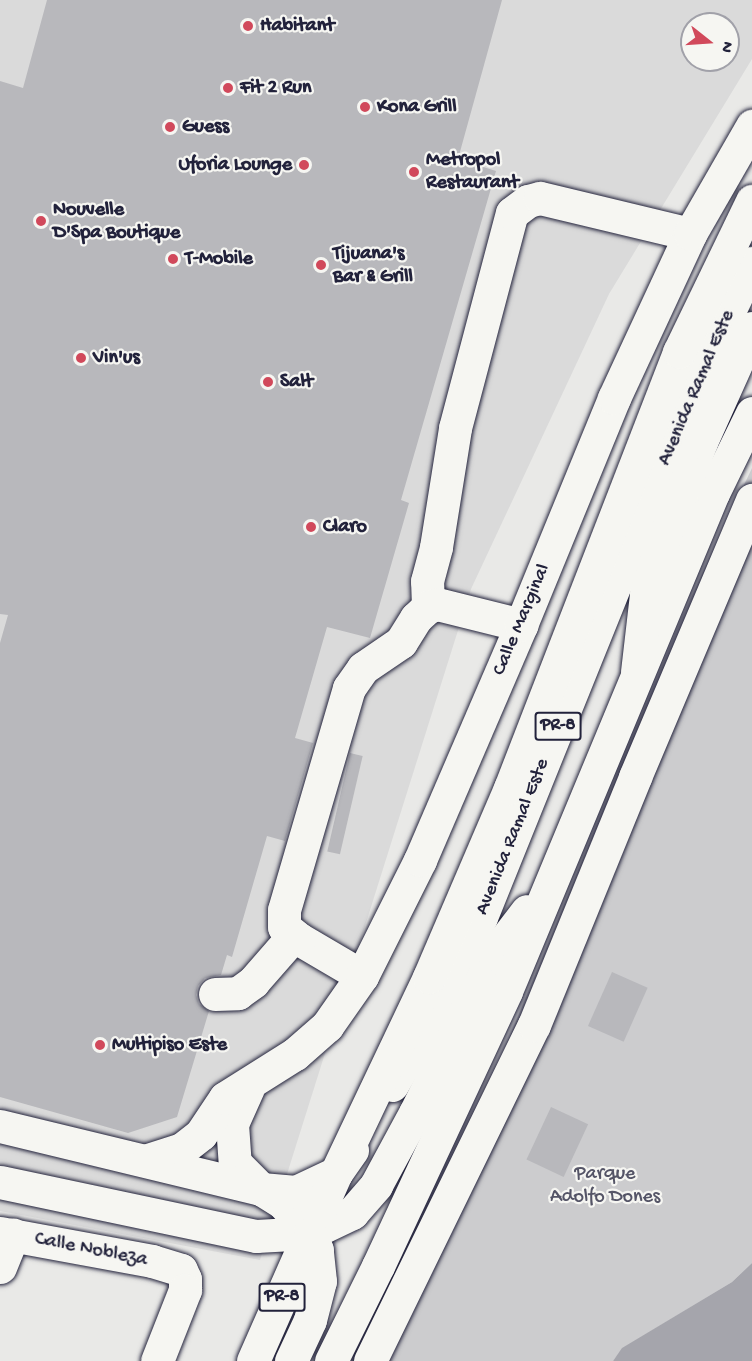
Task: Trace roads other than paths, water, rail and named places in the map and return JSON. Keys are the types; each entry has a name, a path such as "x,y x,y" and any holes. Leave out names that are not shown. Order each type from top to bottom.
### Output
{"main road":[{"name":"Calle Marginal","path":"148,1160 182,1149 201,1134 225,1098 295,1054 327,1026 362,976 420,860 521,625 614,398 690,234 752,126"},
{"path":"428,607 427,581 436,547 455,428 512,213 528,201 540,198 690,234"},
{"path":"0,1126 93,1135 148,1160 261,1189 296,1192 336,1173 429,977 510,788 679,352 752,201"},
{"name":"Avenida Ramal Este","path":"253,1361 336,1173 369,1125 434,1012 481,917 704,364 752,263"},
{"path":"637,672 646,594 661,545 701,442 752,328"},
{"name":"PR-8","path":"330,1361 378,1266 506,991 713,493 752,413"},
{"path":"370,1361 534,1025 635,777 752,500"},
{"path":"362,976 294,935 285,927 284,910 349,688 363,668 401,642 416,618 428,607 437,604 521,625"},
{"path":"0,1182 183,1223 256,1236 310,1233 352,1213 376,1185 495,954 558,869"},
{"path":"215,994 238,993 254,982 294,935"},
{"path":"251,1080 232,1124 235,1163 261,1189 283,1203 310,1233 317,1250 320,1281 310,1320 291,1361"},
{"path":"0,1267 6,1234"},
{"name":"Calle Nobleza","path":"6,1234 152,1261 181,1270 185,1279 185,1290 157,1361"}],"place":[{"name":"Habitant","path":"248,26"},
{"name":"Fit 2 Run","path":"228,88"},
{"name":"Kona Grill","path":"365,107"},
{"name":"Guess","path":"170,127"},
{"name":"Uforia Lounge","path":"304,165"},
{"name":"Metropol Restaurant","path":"414,172"},
{"name":"Nouvelle D'Spa Boutique","path":"41,221"},
{"name":"T-Mobile","path":"173,259"},
{"name":"Tijuana's Bar & Grill","path":"321,265"},
{"name":"Vin'us","path":"81,358"},
{"name":"Salt","path":"268,382"},
{"name":"Claro","path":"311,527"},
{"name":"Multipiso Este","path":"100,1045"}],"park label":[{"name":"Parque Adolfo Dones","path":"605,1186"}]}
